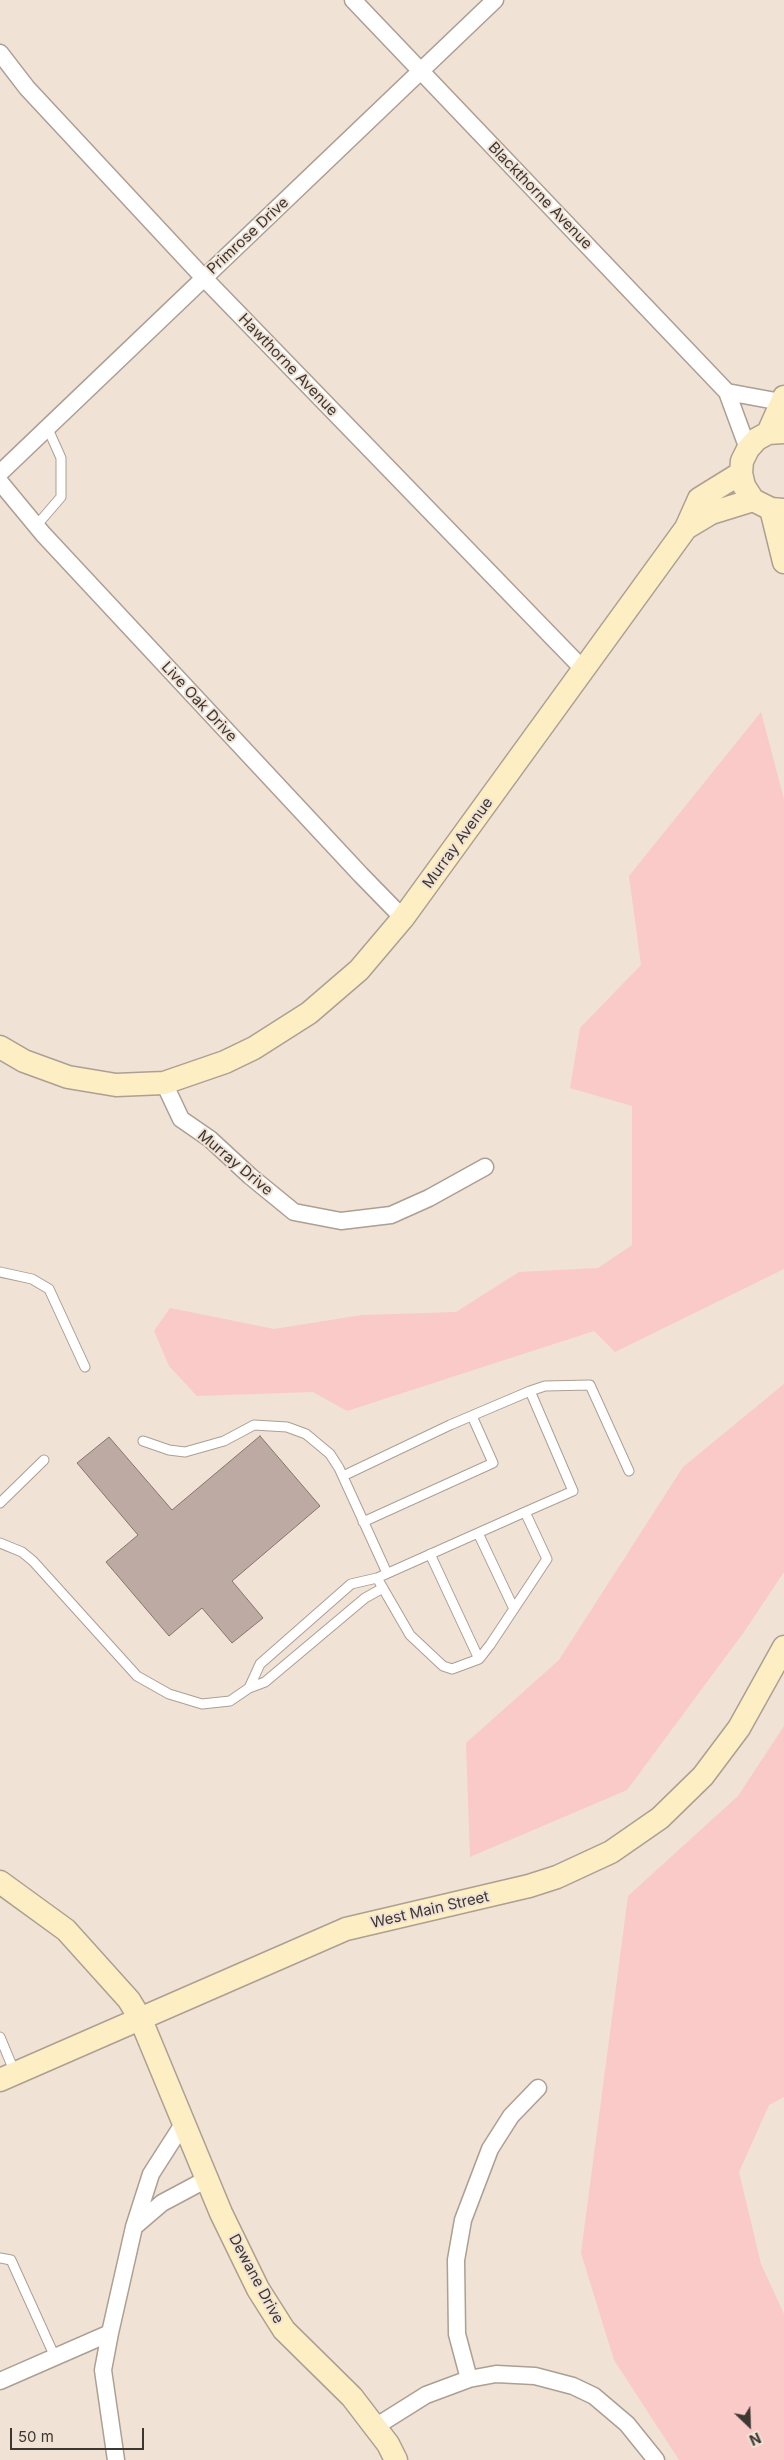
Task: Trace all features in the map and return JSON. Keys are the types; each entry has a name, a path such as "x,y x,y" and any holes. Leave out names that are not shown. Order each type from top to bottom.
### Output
{"street":[{"name":"Blackthorne Avenue","path":"353,0 727,392 748,448"},
{"name":"Primrose Drive","path":"0,473 48,429 203,277 272,215 496,0"},
{"name":"Hawthorne Avenue","path":"0,53 27,88 203,277 584,670"},
{"path":"727,392 782,400 776,433 757,439 748,448 742,461 741,473 744,486 769,506 784,562"},
{"name":"Murray Avenue","path":"164,1083 225,1062 288,1028 329,998 359,970 403,918 584,670 686,528 699,498 741,473"},
{"name":"Live Oak Drive","path":"0,482 36,526 403,918"},
{"name":"Murray Avenue","path":"686,528 711,513 769,506"},
{"path":"0,1047 24,1061 68,1077 116,1085 164,1083"},
{"name":"Murray Drive","path":"164,1083 181,1119 210,1139 250,1176 294,1212 341,1221 391,1215 429,1198 485,1167"},
{"name":"West Main Street","path":"8,2076 141,2020 346,1929 529,1886 557,1877 611,1852 660,1818 703,1776 739,1728 784,1648"},
{"name":"Dewane Drive","path":"0,1882 66,1930 129,2000 141,2020 183,2124 258,2289 284,2330 352,2397 388,2444 396,2460"},
{"path":"469,2379 457,2334 456,2260 463,2220 490,2148 511,2116 538,2088"},
{"path":"116,2460 103,2370 110,2333 134,2227 151,2174 183,2124"},
{"path":"134,2227 162,2204 207,2179"},
{"path":"0,2381 110,2333"},
{"path":"375,2426 426,2395 469,2379 496,2374 535,2376 573,2386 594,2396 627,2424 656,2460"}],"lane":[{"path":"36,526 60,497 61,458 48,429"},
{"path":"0,1272 32,1279 49,1289 85,1367"},
{"path":"342,1476 530,1391 545,1386 590,1385 629,1470"},
{"path":"249,1688 260,1664 351,1584 377,1578 573,1491 530,1391"},
{"path":"363,1522 493,1463 472,1416"},
{"path":"143,1441 169,1450 185,1452 224,1441 254,1425 287,1427 316,1441 330,1454 342,1476 387,1573"},
{"path":"0,1503 44,1460"},
{"path":"377,1578 410,1635 444,1666 452,1669 479,1659 547,1560 526,1512"},
{"path":"478,1533 514,1609"},
{"path":"0,1543 22,1552 33,1561 136,1676 169,1694 202,1704 230,1701 249,1688 265,1682 365,1598 383,1588"},
{"path":"430,1554 479,1659"},
{"path":"0,2037 8,2076"},
{"path":"0,2258 11,2260 55,2357"}],"shaded area":[{"path":"761,712 784,799 784,1269 615,1352 594,1331 347,1411 313,1392 197,1396 169,1366 154,1331 170,1308 274,1329 362,1315 456,1312 519,1272 598,1268 632,1245 632,1106 570,1088 580,1028 641,965 629,876"},
{"path":"784,1384 784,1572 744,1632 627,1790 470,1857 466,1743 559,1660 683,1467"},
{"path":"784,1726 784,2097 769,2105 739,2172 761,2264 784,2314 784,2460 679,2460 614,2360 581,2253 628,1896 738,1796"}],"building":[{"path":"260,1436 320,1506 232,1581 263,1618 232,1643 202,1608 169,1636 106,1562 138,1535 77,1463 109,1437 172,1510"}]}
